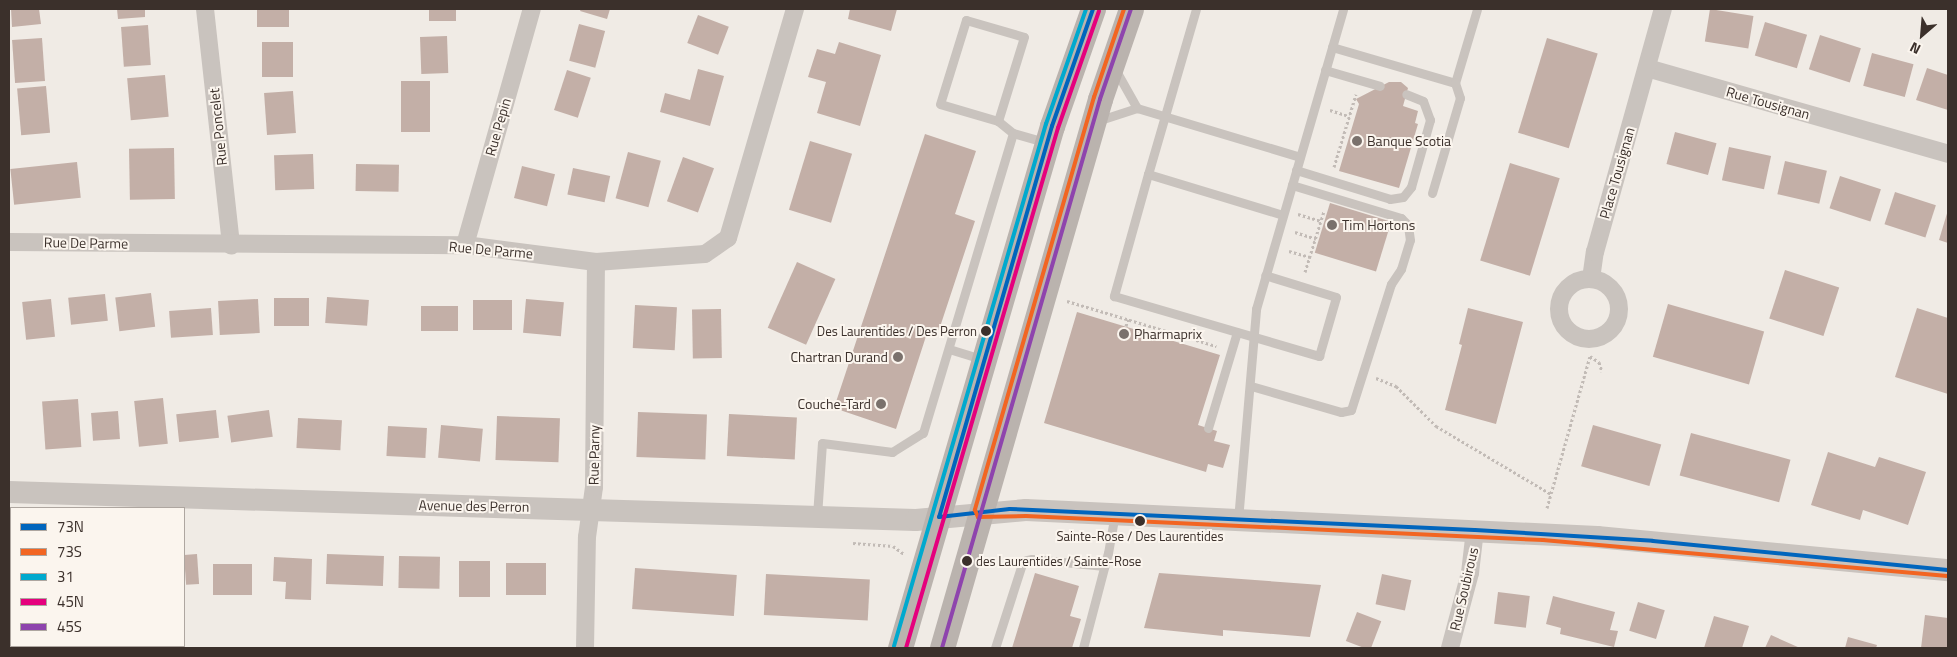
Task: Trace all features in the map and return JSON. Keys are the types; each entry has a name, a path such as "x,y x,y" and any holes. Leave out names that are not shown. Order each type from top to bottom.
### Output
{"main road":[{"path":"900,648 1047,144 1093,9"},
{"path":"942,648 1094,122 1131,9"}],"street":[{"name":"Rue Poncelet","path":"205,9 231,246"},
{"name":"Rue Pepin","path":"465,245 532,9"},
{"name":"Rue De Parme","path":"9,242 231,246 465,245 596,262 705,254 728,238 796,9"},
{"path":"1647,68 1663,9"},
{"name":"Rue Tousignan","path":"1647,68 1948,154"},
{"name":"Place Tousignan","path":"1591,279 1595,252 1647,68"},
{"name":"Rue Parny","path":"585,648 591,509 596,262"},
{"name":"Avenue des Perron","path":"9,492 916,520 1010,509 1475,530 1662,542 1948,570"},
{"name":"Rue Soubirous","path":"1450,648 1470,573 1475,530"}],"lane":[{"path":"1196,9 1114,296 1319,356 1336,297 1265,275"},
{"path":"1238,520 1238,489 1251,386 1252,336 1265,275 1343,9"},
{"path":"1432,194 1460,98 1455,84 1478,9"},
{"path":"998,121 1024,38 966,20 940,104 998,121 1013,133 1047,144"},
{"path":"1332,47 1455,84"},
{"path":"1112,63 1137,108"},
{"path":"1325,70 1380,86"},
{"path":"1296,170 1390,199 1403,197 1411,187 1430,120 1423,101 1406,94"},
{"path":"1094,122 1137,108 1300,157"},
{"path":"817,516 822,443 892,452 924,433 1013,133"},
{"path":"1148,174 1283,215"},
{"path":"1251,386 1344,412 1354,407 1391,284 1400,269 1410,240 1408,225 1391,214 1292,185"},
{"path":"1208,428 1237,332"},
{"path":"949,349 984,359"},
{"path":"1083,648 1115,514"},
{"path":"996,648 1023,562 1032,559 1104,566"}],"path":[{"path":"1332,172 1358,88"},
{"path":"1315,105 1350,116"},
{"path":"1342,139 1348,141"},
{"path":"1305,273 1326,206 1318,204"},
{"path":"1283,215 1298,214 1321,221"},
{"path":"1288,251 1310,257"},
{"path":"1057,298 1222,348"},
{"path":"1126,326 1128,319"},
{"path":"1547,508 1590,356 1599,362 1602,372"},
{"path":"1364,375 1396,386 1436,426 1551,494"},
{"path":"847,542 893,546 905,554"}],"building":[{"path":"11,9 39,9 41,24 12,27"},
{"path":"117,9 145,9 145,17 118,19"},
{"path":"257,9 289,9 289,27 257,27"},
{"path":"429,9 456,9 456,21 429,21"},
{"path":"581,9 610,9 607,19 580,11"},
{"path":"850,9 897,9 891,31 848,19"},
{"path":"1710,9 1753,16 1748,48 1705,42"},
{"path":"698,15 729,27 718,55 687,43"},
{"path":"1765,22 1807,35 1797,68 1755,55"},
{"path":"579,24 605,31 595,68 569,61"},
{"path":"148,25 151,65 124,67 121,27"},
{"path":"1820,35 1861,48 1850,83 1809,69"},
{"path":"447,36 448,73 421,74 420,37"},
{"path":"42,38 45,81 15,83 12,40"},
{"path":"1547,38 1598,53 1569,148 1518,133"},
{"path":"262,42 293,42 293,77 262,77"},
{"path":"839,42 881,55 860,126 817,113 826,82 808,77 817,49 835,54"},
{"path":"1872,53 1914,64 1905,97 1863,86"},
{"path":"1927,68 1948,75 1948,110 1916,100"},
{"path":"698,69 724,76 710,126 660,112 665,93 690,100"},
{"path":"567,70 591,78 578,118 554,110"},
{"path":"165,75 169,117 131,120 127,78"},
{"path":"401,81 430,81 430,132 401,132"},
{"path":"1389,82 1401,82 1408,88 1403,106 1418,111 1415,123 1418,124 1399,188 1339,171 1359,104 1356,99"},
{"path":"46,86 50,133 21,135 17,89"},
{"path":"293,91 296,133 267,135 264,93"},
{"path":"1675,132 1717,143 1708,175 1666,164"},
{"path":"925,134 976,151 955,214 975,221 939,330 929,327 896,429 834,408"},
{"path":"810,141 852,154 831,223 789,210"},
{"path":"1729,147 1771,156 1764,189 1722,180"},
{"path":"174,148 175,199 130,200 129,149"},
{"path":"628,152 661,161 648,207 616,198"},
{"path":"313,154 314,189 275,190 274,155"},
{"path":"683,157 714,168 698,212 667,201"},
{"path":"1785,161 1827,171 1819,204 1777,194"},
{"path":"77,162 81,198 14,205 10,169"},
{"path":"1510,163 1560,178 1530,276 1480,261"},
{"path":"356,164 399,165 399,192 356,191"},
{"path":"522,166 555,174 547,206 514,198"},
{"path":"573,168 610,176 605,202 567,194"},
{"path":"1840,176 1881,189 1870,222 1829,208"},
{"path":"1895,192 1936,205 1925,238 1884,224"},
{"path":"1330,203 1391,222 1376,271 1315,253"},
{"path":"1948,210 1948,243 1939,240"},
{"path":"797,262 835,279 806,345 768,328"},
{"path":"1785,270 1839,288 1823,336 1769,319"},
{"path":"151,293 155,327 119,331 115,297"},
{"path":"105,294 108,321 71,325 68,298"},
{"path":"327,297 369,300 367,326 325,323"},
{"path":"274,298 309,298 309,326 274,326"},
{"path":"51,299 55,337 26,340 22,302"},
{"path":"258,299 260,333 220,335 218,301"},
{"path":"526,299 564,302 561,336 523,333"},
{"path":"473,300 512,300 512,330 473,330"},
{"path":"1668,304 1764,332 1749,384 1653,357"},
{"path":"635,305 677,307 675,350 633,348"},
{"path":"421,306 458,306 458,331 421,331"},
{"path":"211,308 213,335 171,338 169,311"},
{"path":"1468,308 1523,322 1496,424 1445,410 1462,345 1459,344"},
{"path":"1917,308 1948,318 1948,394 1895,377"},
{"path":"721,309 722,358 693,358 692,310"},
{"path":"1077,312 1220,355 1198,425 1217,431 1214,441 1230,445 1223,468 1208,464 1206,472 1044,423"},
{"path":"163,398 168,444 139,447 134,401"},
{"path":"78,399 81,447 45,449 42,402"},
{"path":"216,410 219,438 179,442 176,414"},
{"path":"269,410 273,437 231,443 227,416"},
{"path":"118,411 120,439 93,441 91,413"},
{"path":"638,412 707,414 705,459 636,457"},
{"path":"729,414 797,418 795,460 727,456"},
{"path":"497,416 560,418 558,462 495,460"},
{"path":"298,418 342,420 340,450 296,448"},
{"path":"441,425 483,429 480,462 438,458"},
{"path":"1593,425 1661,445 1649,486 1581,466"},
{"path":"388,426 427,428 425,458 386,456"},
{"path":"1691,433 1790,460 1779,502 1680,476"},
{"path":"1828,452 1875,467 1879,457 1926,472 1908,525 1863,510 1860,520 1811,505"},
{"path":"197,554 199,584 186,585 185,555"},
{"path":"327,554 384,556 383,586 326,584"},
{"path":"9,556 10,556 10,588"},
{"path":"399,556 440,557 439,589 398,588"},
{"path":"274,557 312,559 311,600 285,599 286,582 273,581"},
{"path":"459,561 490,561 490,597 459,597"},
{"path":"506,563 546,563 546,595 506,595"},
{"path":"213,564 252,564 252,595 213,595"},
{"path":"635,568 737,575 734,616 632,609"},
{"path":"1035,573 1079,586 1070,616 1081,619 1072,648 1012,648"},
{"path":"1159,573 1321,585 1310,637 1223,630 1223,636 1144,628"},
{"path":"766,574 870,579 868,620 764,615"},
{"path":"1382,574 1411,580 1405,611 1376,604"},
{"path":"1498,592 1530,596 1526,628 1494,624"},
{"path":"1553,596 1615,612 1610,630 1618,631 1614,647 1560,634 1561,628 1546,624"},
{"path":"1638,602 1665,610 1656,639 1629,631"},
{"path":"1357,612 1381,621 1371,648 1364,648 1346,641"},
{"path":"1925,615 1948,618 1948,648 1921,648"},
{"path":"1714,616 1749,626 1742,648 1704,648"},
{"path":"1771,635 1800,648 1765,648"},
{"path":"1848,637 1877,645 1876,648 1845,648"}],"transit line":[{"name":"31","path":"894,646 1046,124 1086,9"},
{"name":"73N","path":"1093,9 1052,126 939,517 1010,509 1475,530 1653,541 1948,570"},
{"name":"73S","path":"1124,9 1094,97 975,510 978,517 1026,516 1543,540 1947,576"},
{"name":"45S","path":"942,648 1100,99 1131,9"},
{"name":"45N","path":"906,648 1058,128 1099,11"}],"place":[{"name":"Banque Scotia","path":"1357,141"},
{"name":"Tim Hortons","path":"1332,225"},
{"name":"Des Laurentides / Des Perron","path":"986,331"},
{"name":"Pharmaprix","path":"1124,334"},
{"name":"Chartran Durand","path":"898,357"},
{"name":"Couche-Tard","path":"881,404"},
{"name":"Sainte-Rose / Des Laurentides","path":"1140,521"},
{"name":"des Laurentides / Sainte-Rose","path":"967,561"}]}
